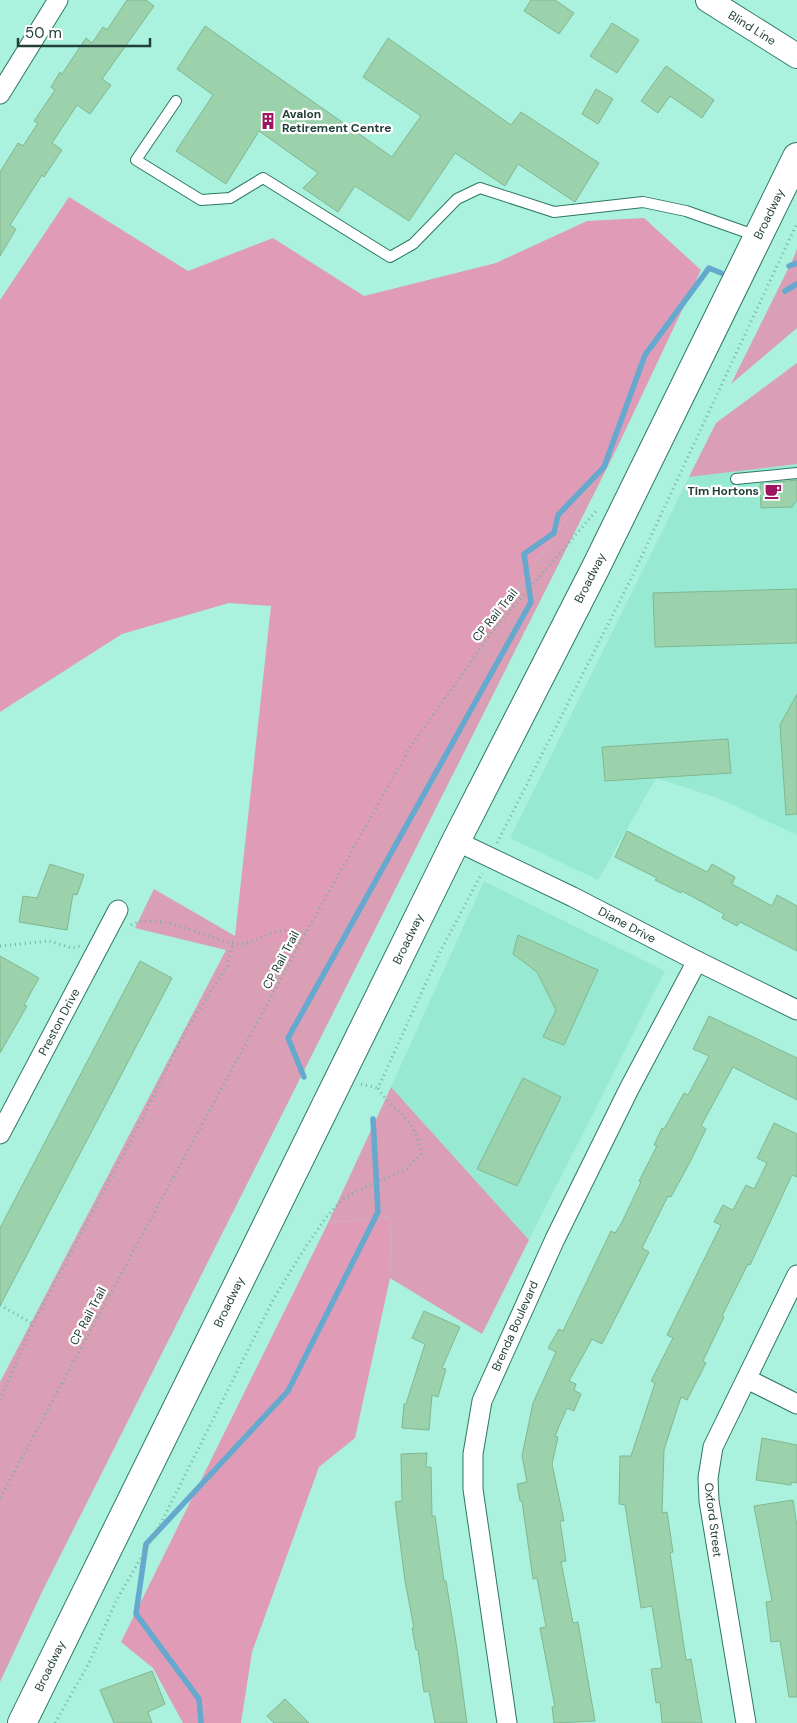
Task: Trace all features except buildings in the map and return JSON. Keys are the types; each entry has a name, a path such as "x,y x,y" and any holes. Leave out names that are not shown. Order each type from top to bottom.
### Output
{"main road":[{"name":"Broadway","path":"22,1723 456,841 596,567 797,157"}],"street":[{"path":"0,94 58,0"},
{"name":"Blind Line","path":"708,0 797,56"},
{"name":"Diane Drive","path":"456,841 573,896 697,961 797,1010"},
{"name":"Preston Drive","path":"0,1134 118,910"},
{"name":"Brenda Boulevard","path":"507,1723 473,1489 473,1454 482,1401 555,1239 697,961"},
{"name":"Oxford Street","path":"746,1723 709,1501 708,1478 712,1448 797,1275"},
{"path":"747,1379 797,1404"}],"lane":[{"path":"176,101 136,160 201,200 230,198 263,178 390,257 413,244 457,198 480,188 554,212 643,202 686,211 758,236"},
{"path":"736,479 797,473"}],"path":[{"path":"55,1723 89,1663 130,1572 161,1523 273,1300 327,1216 343,1199 365,1187 407,1169 421,1154 418,1136 403,1114 384,1099 378,1088 441,950 631,579 797,223"},
{"name":"CP Rail Trail","path":"0,1498 305,934 410,746 495,628 587,520 604,504"},
{"path":"0,946 49,941 72,948 100,943 139,920 187,927 232,944 253,943 272,933 283,930 305,934"},
{"path":"0,1400 33,1324 139,1125 186,1030 227,966 232,944"},
{"path":"0,1305 33,1324"}],"shaded area":[{"path":"69,197 188,271 273,238 364,296 496,263 587,221 644,218 701,270 617,448 494,620 328,902 305,934 271,943 235,936 271,606 229,603 122,634 0,712 0,300"},
{"path":"797,249 797,328 731,384 793,259"},
{"path":"797,363 797,464 689,477 716,423"},
{"path":"617,448 42,1592 0,1682 0,1382 226,950 135,928 154,889 235,936 494,620"},
{"path":"797,464 797,835 718,798 656,778 598,880 510,838 689,477"},
{"path":"484,881 665,971 529,1240 391,1087"},
{"path":"391,1087 529,1240 482,1334 390,1278 391,1217 328,1223"},
{"path":"391,1217 390,1278 355,1438 319,1467 252,1652 241,1723 183,1723 153,1668 121,1642 328,1223"}],"waterway":[{"path":"789,266 797,263"},
{"path":"304,1077 288,1038 531,602 524,554 554,533 558,515 604,467 645,355 709,268 721,273"},
{"path":"785,291 797,284"},
{"path":"201,1723 199,1699 136,1614 146,1544 288,1391 378,1212 373,1119"}],"place":[{"name":"Avalon Retirement Centre","path":"268,121"},
{"name":"Tim Hortons","path":"773,491"}]}
